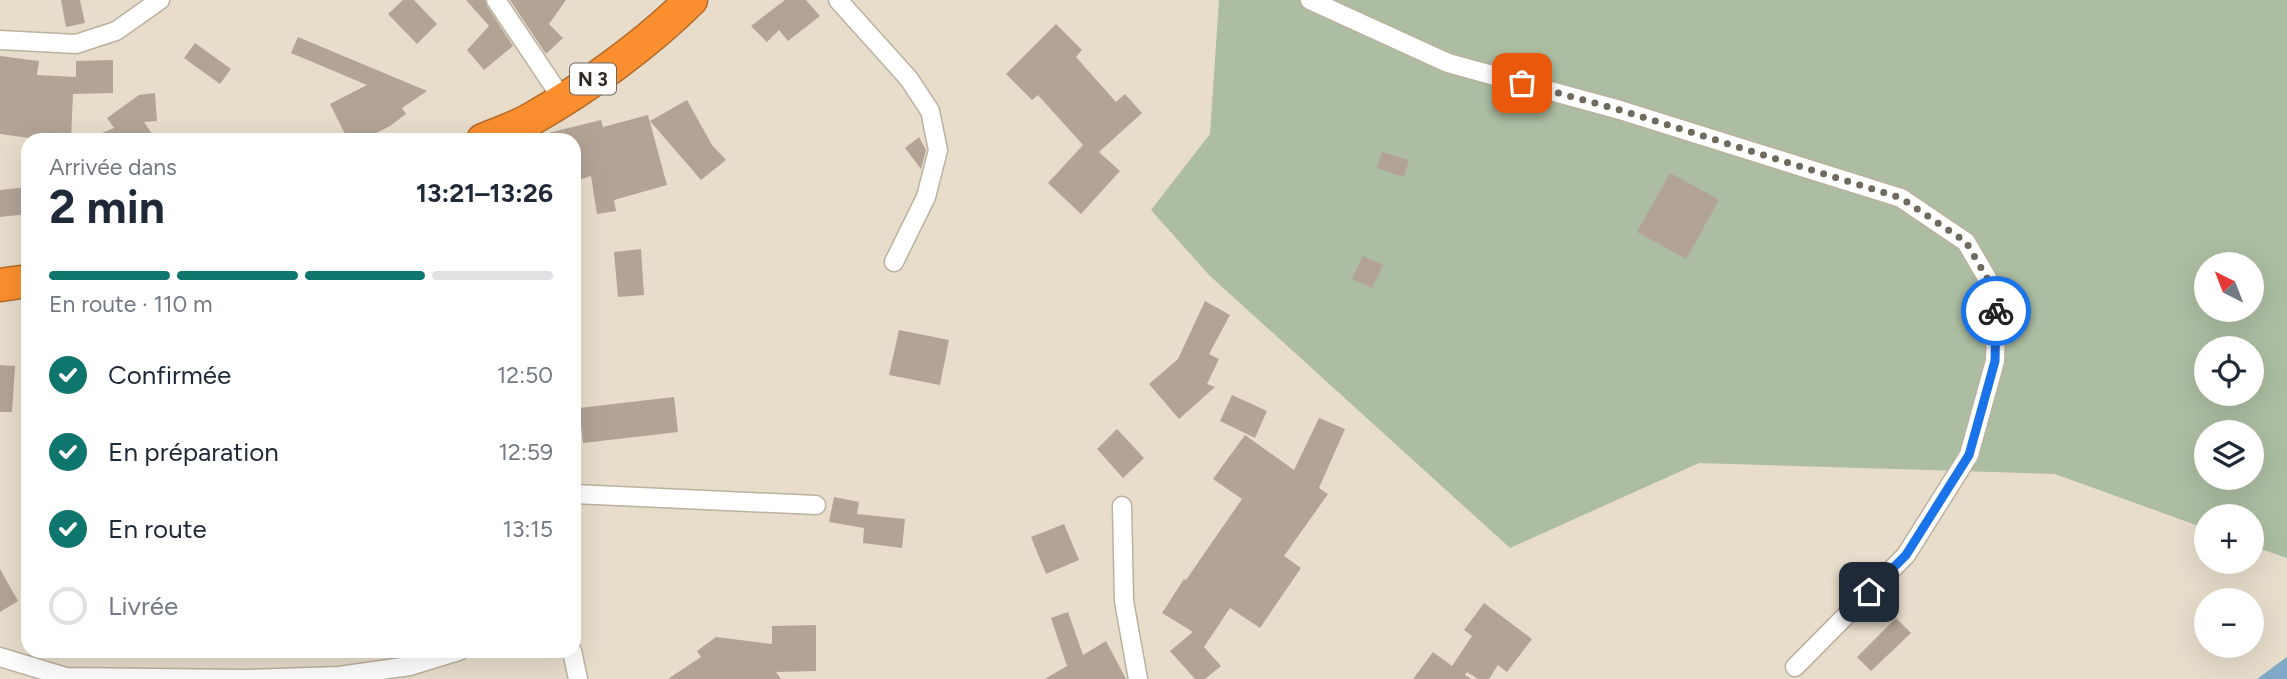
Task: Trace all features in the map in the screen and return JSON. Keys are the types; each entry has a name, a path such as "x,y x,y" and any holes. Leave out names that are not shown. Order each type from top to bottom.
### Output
{"highway":[{"name":"N 3","path":"531,130 563,100 625,56 691,0"},
{"path":"0,285 21,282"}],"street":[{"path":"0,40 76,44 116,31 160,0"},
{"path":"496,0 563,100"},
{"path":"838,0 909,79 930,111 938,150 926,197 894,262"},
{"path":"1310,0 1448,63 1620,110 1901,198 1966,242 1997,295 1995,361 1969,455 1906,555 1796,667"},
{"path":"581,494 816,505"},
{"path":"1122,506 1124,601 1138,679"},
{"path":"0,657 66,678 245,679 339,676 410,666 436,658"},
{"path":"574,658 578,679"}],"green space":[{"path":"1219,0 2287,0 2287,558 2264,550 2264,504 2194,504 2194,524 2055,474 1699,463 1510,548 1209,275 1151,210 1210,134"}],"water":[{"path":"2287,657 2287,679 2257,679"}],"building":[{"path":"61,0 80,0 85,23 66,27"},
{"path":"403,0 414,0 437,24 417,44 388,14"},
{"path":"466,0 485,0 513,46 484,70 467,50 489,26"},
{"path":"510,0 566,0 549,24 563,38 546,54"},
{"path":"785,0 806,0 820,16 788,41 779,30 767,42 751,26"},
{"path":"1056,24 1082,50 1076,57 1116,102 1125,94 1142,113 1099,152 1120,171 1081,214 1048,183 1083,145 1038,95 1032,100 1006,74"},
{"path":"298,37 427,91 402,108 406,114 390,126 376,133 344,133 330,104 367,85 291,53"},
{"path":"195,43 231,69 220,84 184,58"},
{"path":"0,56 39,61 37,75 76,77 76,61 113,60 113,93 73,94 71,133 21,133 21,137 0,134"},
{"path":"155,93 157,121 144,122 151,133 102,133 114,128 107,118 139,95"},
{"path":"687,100 712,145 726,160 701,180 650,121"},
{"path":"648,115 667,185 614,200 616,211 597,214 591,176 581,179 581,133 548,133 601,120 603,127"},
{"path":"919,137 926,150 921,169 905,148"},
{"path":"1382,152 1409,160 1404,177 1377,168"},
{"path":"1670,173 1719,200 1686,259 1637,232"},
{"path":"21,188 21,215 0,217 0,190"},
{"path":"641,249 644,295 618,297 614,252"},
{"path":"1363,256 1383,265 1372,288 1352,279"},
{"path":"1205,301 1230,315 1209,354 1219,359 1207,384 1215,387 1179,419 1149,384 1178,359"},
{"path":"899,330 949,340 940,385 889,375"},
{"path":"0,365 15,366 12,412 0,412"},
{"path":"1232,395 1267,411 1255,438 1220,421"},
{"path":"674,397 678,432 583,443 581,408"},
{"path":"1319,418 1345,429 1319,488 1328,494 1284,556 1301,568 1260,628 1230,608 1204,647 1221,666 1205,679 1195,679 1170,651 1193,632 1162,613 1242,499 1213,479 1245,435 1294,470"},
{"path":"1117,429 1144,458 1123,478 1097,449"},
{"path":"834,497 859,502 857,514 905,519 902,548 863,543 864,528 829,522"},
{"path":"1064,524 1079,560 1046,574 1031,537"},
{"path":"0,569 18,601 0,612"},
{"path":"1484,603 1532,639 1507,672 1498,665 1489,679 1478,679 1467,672 1465,675 1471,679 1413,679 1433,652 1452,666 1472,636 1464,630"},
{"path":"1068,612 1083,655 1106,641 1126,679 1045,679 1067,666 1051,618"},
{"path":"1896,618 1911,633 1871,671 1857,657"},
{"path":"816,625 816,671 776,672 781,679 668,679 701,657 697,651 716,637 772,644 772,626"}],"way so far":[{"path":"1522,83 1620,110 1901,198 1966,242 1997,295 1996,311"}],"route":[{"path":"1869,592 1906,555 1969,455 1995,361 1996,311"}]}
